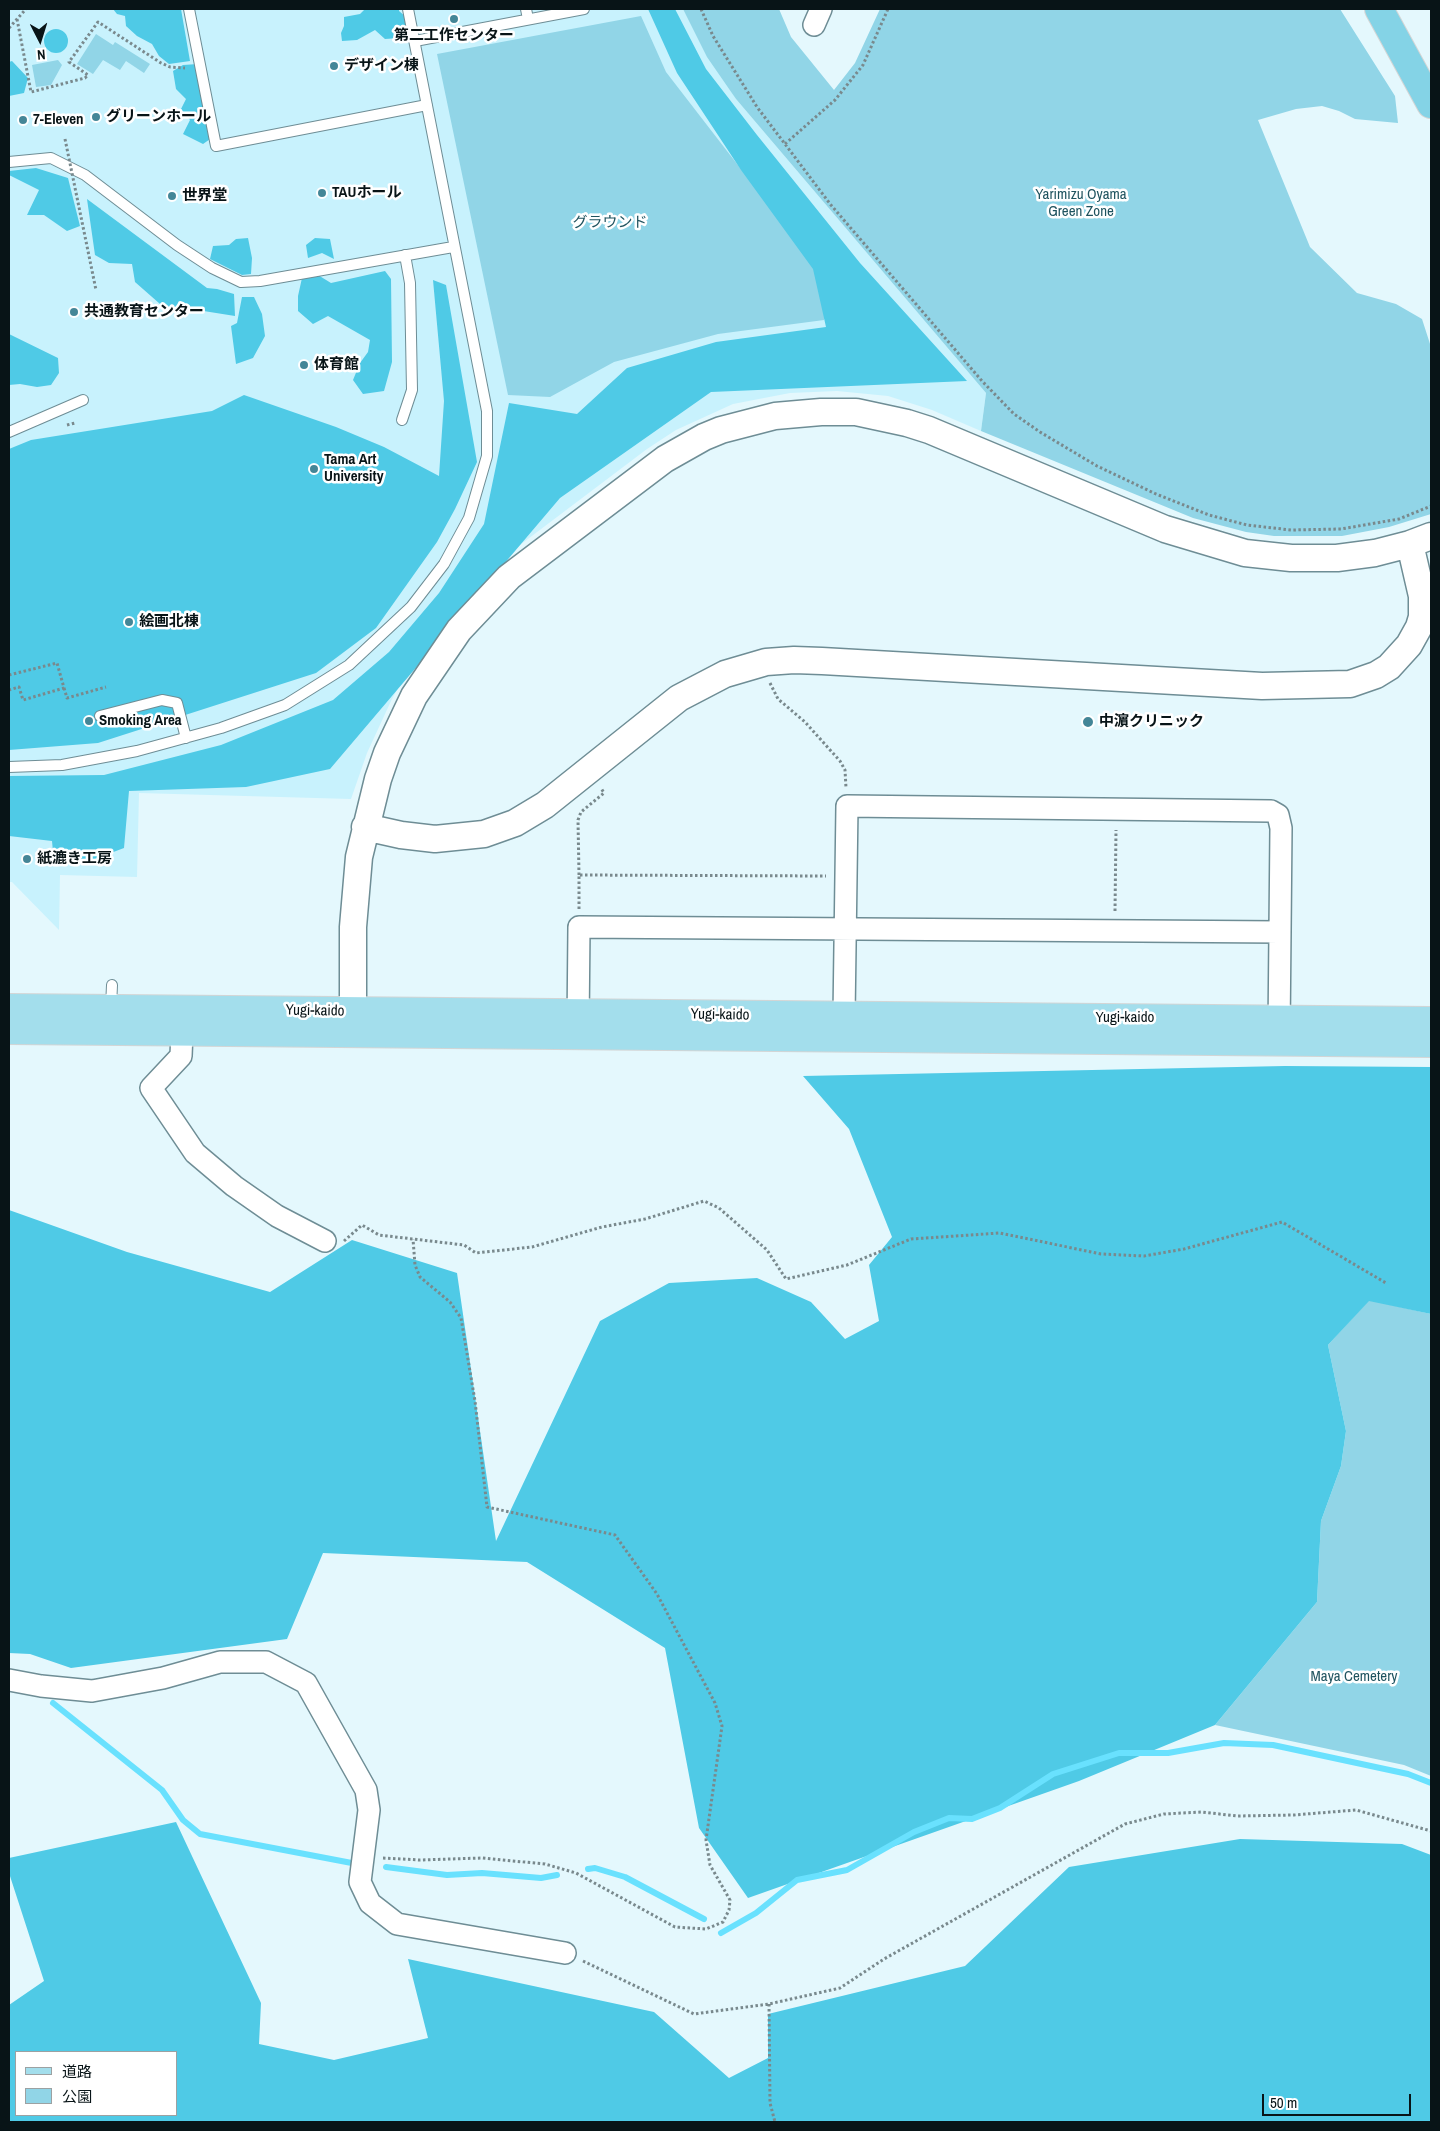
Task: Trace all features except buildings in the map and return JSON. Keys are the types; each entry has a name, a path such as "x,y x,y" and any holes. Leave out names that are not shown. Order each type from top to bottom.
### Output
{"highway":[{"path":"1378,9 1431,104"}],"main road":[{"name":"Yugi-kaido","path":"9,1008 112,997 353,1022"},
{"name":"Yugi-kaido","path":"578,1025 844,1016 1279,1030 1431,1043"},
{"name":"Yugi-kaido","path":"9,1030 182,1032 353,1022 1279,1030 1431,1021"}],"street":[{"path":"353,1022 355,889 366,827 387,753 414,696 446,648 478,608 509,577 539,552 665,459 704,437 740,424 775,416 838,411 856,412 907,423 929,430 1166,528 1244,553 1291,558 1337,558 1375,553 1421,540 1422,617 1419,627 1409,645 1389,667 1376,675 1350,684 1262,686 822,661 766,662 725,674 679,698 545,806 515,823 484,834 435,839 401,835 366,827"},
{"path":"844,1016 847,806 1271,811 1278,814 1281,828 1279,1030"},
{"path":"578,1025 579,927 1280,932"},
{"path":"182,1032 181,1056 151,1088 195,1153 234,1186 277,1216 325,1241"},
{"path":"9,1680 40,1686 92,1690 163,1678 220,1662 266,1662 306,1683 366,1790 369,1810 360,1882 370,1903 397,1924 565,1953"}],"lane":[{"path":"189,9 216,146 427,105"},
{"path":"9,767 62,765 137,751 186,738 286,705 349,665 411,607 444,564 469,518 487,456 486,411 408,9"},
{"path":"415,41 527,14 584,9"},
{"path":"9,162 51,158 85,175 177,245 212,268 241,282 260,281 453,247"},
{"path":"402,420 412,390 410,283 405,255"},
{"path":"9,432 83,400"},
{"path":"100,716 162,700 177,703 186,738"}],"path":[{"path":"9,28 26,9"},
{"path":"701,9 727,61 758,107 831,205 988,387 1014,414 1034,428 1097,466 1156,494 1209,516 1266,528 1341,529 1400,519 1431,506"},
{"path":"785,144 835,100 863,65 888,9"},
{"path":"17,19 31,92 85,78 88,74 69,62 98,22 170,67 201,70"},
{"path":"65,139 96,290"},
{"path":"9,675 57,663 67,698 106,687"},
{"path":"768,676 778,699 805,722 846,770 847,806"},
{"path":"9,690 19,687 23,700 64,688"},
{"path":"579,927 578,820 581,812 604,793 598,780"},
{"path":"1115,932 1116,810"},
{"path":"579,875 846,876"},
{"path":"325,1241 334,1246 345,1240 362,1225 379,1235 464,1246 476,1254 532,1248 602,1228 645,1219 704,1201 719,1208 767,1250 786,1279 847,1265 911,1239 1000,1233 1100,1254 1144,1256 1184,1249 1282,1222 1386,1283"},
{"path":"363,1856 420,1860 482,1858 545,1864 576,1873 675,1927 706,1929 723,1922 729,1910 730,1900 710,1865 706,1840 722,1726 715,1703 656,1594 615,1535 487,1506 475,1400 461,1318 450,1302 420,1277 415,1265 413,1239"},
{"path":"565,1953 694,2014 769,2004 840,1988 884,1959 1125,1824 1164,1814 1192,1812 1237,1816 1294,1815 1356,1810 1431,1831"},
{"path":"769,2004 770,2103 775,2122"}],"shaded area":[{"name":"Tama Art University","path":"9,9 683,9 736,99 986,393 981,431 932,410 888,396 837,391 790,393 733,404 676,430 647,449 508,554 408,670 391,701 367,753 351,799 139,793 137,877 60,875 59,930 12,882 9,882"},
{"path":"113,9 181,9 190,61 169,64 159,56 152,44 137,36 126,26 125,16 117,14"},
{"path":"365,9 399,9 407,18 408,29 400,38 385,39 375,30 357,40 342,41 341,33 344,26 344,17 360,14"},
{"path":"648,9 675,9 706,69 757,135 860,263 967,381 711,392 560,498 330,769 246,787 129,791 124,848 76,866 54,862 52,841 9,836 9,776 104,775 221,745 333,700 389,652 439,593 484,524 509,403 577,414 627,368 716,342 826,327 813,269 741,170 677,73"},
{"path":"56,29 61,30 67,36 67,46 61,52 56,53 51,52 45,46 44,41 45,36 51,30"},
{"path":"12,61 28,78 24,93 9,96 9,62"},
{"path":"198,64 202,81 200,94 207,100 213,137 203,144 183,134 190,120 181,109 186,99 176,89 173,71 183,65"},
{"path":"36,168 68,178 80,226 67,231 44,215 27,215 39,190 9,175 9,171"},
{"path":"87,199 207,288 234,294 235,316 191,309 168,311 135,282 132,264 109,263 95,255"},
{"path":"248,238 252,258 251,274 242,275 210,259 213,246 229,245 236,239"},
{"path":"315,238 330,239 334,259 322,253 308,258 306,245"},
{"path":"385,271 391,279 392,362 384,391 363,394 353,380 360,363 368,352 370,340 328,316 313,324 298,311 298,296 302,278 313,272 331,283"},
{"path":"433,280 446,285 477,462 437,542 376,628 316,673 98,743 9,750 9,449 31,440 212,411 244,395 336,427 384,447 439,476 444,401"},
{"path":"242,297 254,297 262,314 265,336 253,358 236,364 231,326 237,323"},
{"path":"9,334 58,358 59,373 51,385 37,387 20,384 9,385"},
{"path":"1285,1066 1431,1067 1431,1314 1369,1301 1328,1345 1346,1431 1341,1466 1321,1521 1317,1602 1215,1725 1079,1781 748,1898 699,1828 665,1648 527,1562 323,1553 287,1639 71,1668 30,1654 9,1653 9,1210 127,1252 270,1292 352,1240 457,1273 496,1541 600,1321 669,1283 757,1278 811,1302 845,1339 879,1321 869,1265 892,1237 849,1129 803,1076"},
{"path":"176,1822 261,2003 259,2044 334,2060 428,2038 408,1959 654,2012 729,2078 768,2058 768,2014 965,1966 1069,1867 1240,1839 1402,1844 1431,1855 1431,2122 9,2122 9,2005 44,1981 9,1873 9,1858"}],"green space":[{"name":"Yarimizu Oyama Green Zone","path":"683,9 779,9 791,37 834,90 855,63 880,9 1340,9 1395,96 1398,123 1355,119 1339,111 1322,106 1296,109 1258,120 1310,247 1357,293 1396,304 1422,319 1431,347 1431,514 1389,527 1342,536 1274,536 1246,532 1193,518 981,431 986,393 736,99 707,57"},
{"name":"グラウンド","path":"641,16 666,72 832,287 824,320 718,334 614,362 550,397 508,395 437,54"},
{"path":"96,34 113,45 115,42 150,64 144,73 126,61 120,70 103,60 93,74 77,64"},
{"path":"58,60 62,65 51,85 36,87 32,65"},
{"name":"Maya Cemetery","path":"1369,1300 1431,1314 1431,1776 1404,1765 1215,1725 1317,1602 1321,1521 1341,1466 1346,1431 1328,1345"}],"waterway":[{"path":"53,1703 162,1790 183,1820 200,1834 357,1864"},
{"path":"721,1933 756,1913 797,1880 847,1870 914,1832 949,1818 972,1819 1000,1808 1053,1774 1119,1753 1168,1753 1224,1743 1273,1745 1408,1774 1431,1783"},
{"path":"386,1867 447,1875 482,1873 541,1878 557,1875"},
{"path":"588,1869 595,1868 625,1877 704,1919"}],"place":[{"name":"第二工作センター","path":"454,19"},
{"name":"デザイン棟","path":"334,66"},
{"name":"グリーンホール","path":"96,117"},
{"name":"7-Eleven","path":"23,120"},
{"name":"TAUホール","path":"322,193"},
{"name":"世界堂","path":"172,196"},
{"name":"共通教育センター","path":"74,312"},
{"name":"体育館","path":"304,365"},
{"name":"Tama Art University","path":"314,469"},
{"name":"絵画北棟","path":"129,622"},
{"name":"Smoking Area","path":"89,721"},
{"name":"中濵クリニック","path":"1088,722"},
{"name":"紙漉き工房","path":"27,859"}]}
